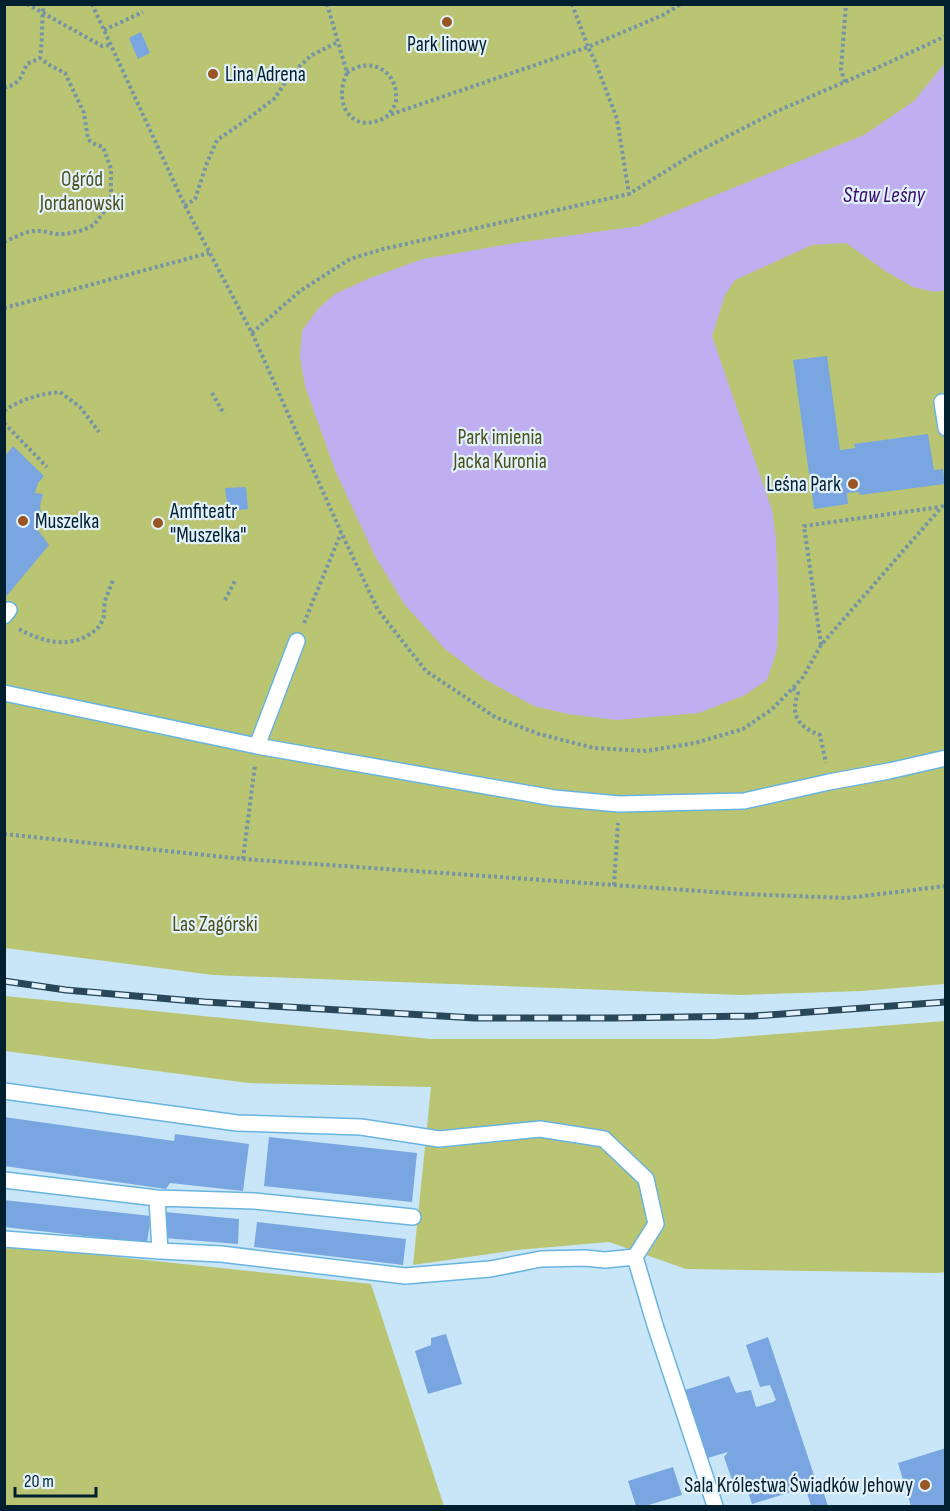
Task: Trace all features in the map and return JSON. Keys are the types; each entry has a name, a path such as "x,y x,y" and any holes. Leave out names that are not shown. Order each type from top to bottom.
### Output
{"lane":[{"path":"942,402 945,428"},
{"path":"257,746 297,641"},
{"path":"4,693 257,746 555,798 619,804 744,801 945,758"},
{"path":"4,1091 237,1123 361,1127 440,1139 540,1129 604,1139 646,1179 656,1224 635,1257 715,1506"},
{"path":"4,1180 157,1198 254,1201 413,1217"},
{"path":"157,1198 160,1251"},
{"path":"4,1239 221,1254 405,1276 490,1269 541,1259 605,1260 635,1257"}],"path":[{"path":"27,4 102,46 110,45"},
{"path":"40,58 44,4"},
{"path":"92,4 185,206 252,333 378,610 426,671 495,717 539,734 594,748 646,751 695,743 743,729 771,710 803,677 821,645 945,502"},
{"path":"327,4 346,73"},
{"path":"572,4 616,119 628,194"},
{"path":"389,115 396,103 392,80 387,73 370,65 353,68 346,73 341,91 347,113 355,120 365,124 379,122 389,115 588,47 663,15 681,4"},
{"path":"845,82 841,70 846,4"},
{"path":"104,30 143,12"},
{"path":"252,333 300,291 350,259 383,249 628,194 694,153 773,113 945,36"},
{"path":"185,206 195,199 217,140 274,99 291,74 312,55 338,42"},
{"path":"4,88 15,85 27,64 40,58"},
{"path":"4,242 33,231 66,234 83,230 94,225 111,199 111,169 103,147 88,139 84,112 66,73 40,58"},
{"path":"4,308 209,253"},
{"path":"4,411 28,398 44,393 60,392 80,407 99,432"},
{"path":"212,393 224,414"},
{"path":"4,423 47,467"},
{"path":"821,645 804,526 941,507"},
{"path":"297,641 341,532"},
{"path":"7,614 15,627 28,634 55,641 75,642 93,632 104,618 104,606 113,580"},
{"path":"225,600 235,581"},
{"path":"793,688 798,693 794,704 795,715 802,725 820,735 830,782"},
{"path":"243,859 257,746"},
{"path":"614,885 619,804"},
{"path":"4,834 243,859 742,894 847,898 945,886"}],"green space":[{"name":"Park imienia Jacka Kuronia","path":"5,5 945,5 945,984 862,991 740,995 213,975 5,948"},
{"path":"5,996 431,1039 713,1039 945,1021 945,1272 686,1269 609,1242 517,1250 413,1265 431,1087 248,1083 5,1051"},
{"path":"5,1245 371,1284 444,1506 5,1506"}],"water":[{"name":"Staw Leśny","path":"945,63 945,290 935,292 913,287 846,243 812,245 735,280 725,295 712,336 772,510 776,538 779,609 777,650 767,680 745,695 699,713 616,720 568,714 534,706 486,680 445,649 405,605 375,556 335,470 305,386 300,357 302,331 317,310 335,294 370,278 423,259 639,226 864,135 914,101"}],"building":[{"path":"141,32 150,53 138,59 129,38"},
{"path":"827,356 840,450 855,448 854,444 928,434 934,470 943,469 945,484 860,495 859,492 847,493 848,504 814,509 793,360"},
{"name":"Muszelka","path":"13,446 44,476 38,483 35,493 43,494 40,506 43,525 37,529 49,545 4,599 4,457"},
{"path":"246,487 248,509 228,511 225,488"},
{"path":"4,1117 174,1141 175,1134 249,1144 243,1191 170,1183 166,1189 4,1166"},
{"path":"269,1137 417,1153 412,1202 264,1186"},
{"path":"4,1200 151,1216 147,1243 4,1227"},
{"path":"165,1212 239,1219 238,1244 164,1238"},
{"path":"257,1222 406,1239 403,1265 254,1247"},
{"path":"446,1334 462,1384 428,1394 415,1351 431,1345 431,1338"},
{"path":"768,1337 817,1484 752,1504 744,1480 733,1483 724,1457 728,1452 704,1459 682,1391 729,1376 736,1393 751,1390 756,1407 773,1402 776,1400 770,1385 760,1387 746,1345"},
{"name":"Sala Królestwa Świadków Jehowy","path":"946,1448 946,1506 911,1506 898,1463"},
{"path":"673,1467 682,1495 645,1506 636,1506 628,1481"},
{"path":"822,1488 828,1506 811,1506 807,1493"}],"railway":[{"path":"4,981 66,990 205,1002 475,1018 754,1016 946,1002"}],"place":[{"name":"Park linowy","path":"447,22"},
{"name":"Lina Adrena","path":"213,74"},
{"name":"Leśna Park","path":"853,484"},
{"name":"Muszelka","path":"23,521"},
{"name":"Amfiteatr \"Muszelka\"","path":"158,523"},
{"name":"Sala Królestwa Świadków Jehowy","path":"925,1485"}],"park label":[{"name":"Ogród Jordanowski","path":"82,191"},
{"name":"Las Zagórski","path":"215,924"}]}
